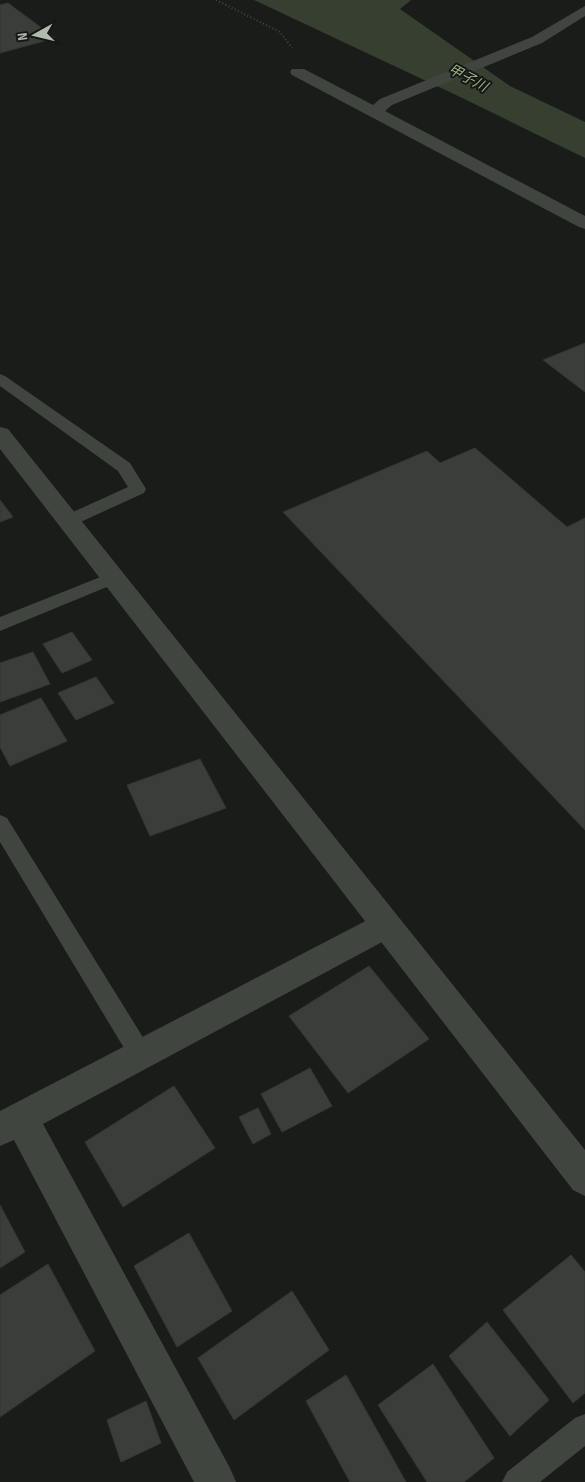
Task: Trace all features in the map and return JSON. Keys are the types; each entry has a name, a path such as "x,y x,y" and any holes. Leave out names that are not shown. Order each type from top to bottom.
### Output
{"street":[{"path":"380,107 537,40 580,9"},
{"path":"298,72 380,107 585,223"},
{"path":"0,434 585,1178"},
{"path":"216,1482 10,1123 386,924"}],"lane":[{"path":"0,379 124,467 138,489 68,521"},
{"path":"0,624 113,578"},
{"path":"0,824 141,1055"},
{"path":"517,1482 585,1428"}],"path":[{"path":"216,0 280,32 296,54 298,72"}],"water":[{"name":"甲子川","path":"254,0 411,0 400,9 510,86 585,122 585,158 456,95"}],"building":[{"path":"8,3 55,38 0,53 0,5"},
{"path":"585,343 585,392 543,360"},
{"path":"475,448 567,527 585,518 585,830 283,512 427,451 440,463"},
{"path":"0,500 13,517 0,522"},
{"path":"72,632 92,660 62,673 43,644"},
{"path":"33,652 50,684 0,702 0,663"},
{"path":"96,677 114,703 76,720 58,693"},
{"path":"41,698 67,741 10,766 0,747 0,715"},
{"path":"200,759 226,808 150,836 127,785"},
{"path":"369,966 429,1039 348,1093 289,1016"},
{"path":"310,1068 332,1106 282,1132 261,1094"},
{"path":"174,1086 215,1148 123,1207 85,1142"},
{"path":"258,1108 271,1134 253,1144 239,1117"},
{"path":"0,1205 25,1252 0,1268"},
{"path":"189,1233 232,1311 177,1347 134,1266"},
{"path":"571,1255 585,1272 585,1393 573,1403 503,1310"},
{"path":"48,1264 95,1351 0,1417 0,1295"},
{"path":"292,1291 329,1350 234,1420 198,1358"},
{"path":"487,1322 549,1400 510,1436 449,1356"},
{"path":"433,1364 494,1458 464,1482 427,1482 378,1405"},
{"path":"346,1375 406,1482 350,1482 306,1401"},
{"path":"146,1401 161,1443 121,1462 107,1420"}]}
